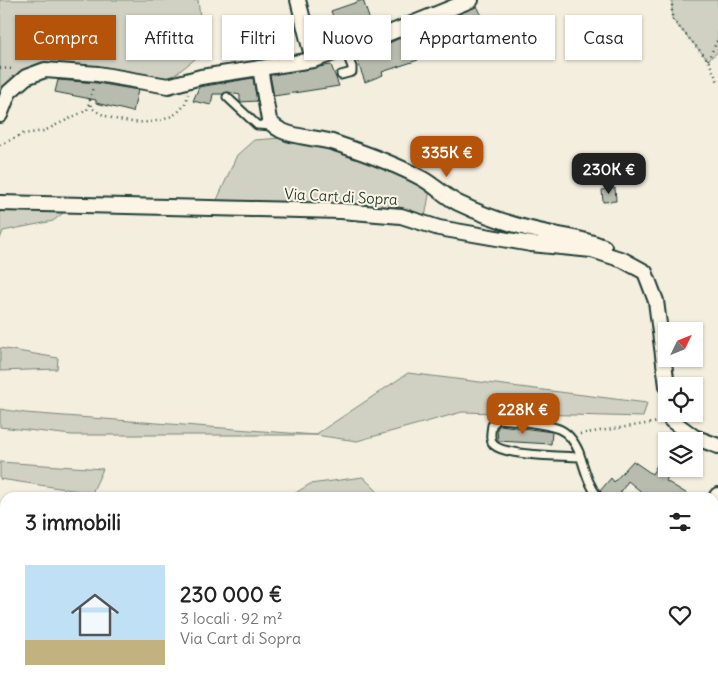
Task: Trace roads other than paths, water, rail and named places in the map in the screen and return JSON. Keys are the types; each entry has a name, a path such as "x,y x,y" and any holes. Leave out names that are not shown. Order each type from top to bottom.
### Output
{"street":[{"path":"298,0 304,24"},
{"path":"434,15 471,0"},
{"path":"0,115 10,92 26,77 45,70 95,74 168,86 186,81 313,60"},
{"path":"260,68 267,114 273,126 281,131 324,139 364,153 422,179 457,203 553,234 582,238 630,259 645,272 656,301 666,377"},
{"name":"Via Cart di Sopra","path":"0,203 341,211 401,216 439,228 531,244 592,250 623,260 645,272"},
{"path":"676,422 694,437 718,446"}],"lane":[{"path":"341,75 352,72 349,60"},
{"path":"227,97 257,125 273,126"},
{"path":"580,457 521,453 503,449 495,446 491,440 492,425 498,419 559,429 575,443 580,457 585,477 595,492"}]}
